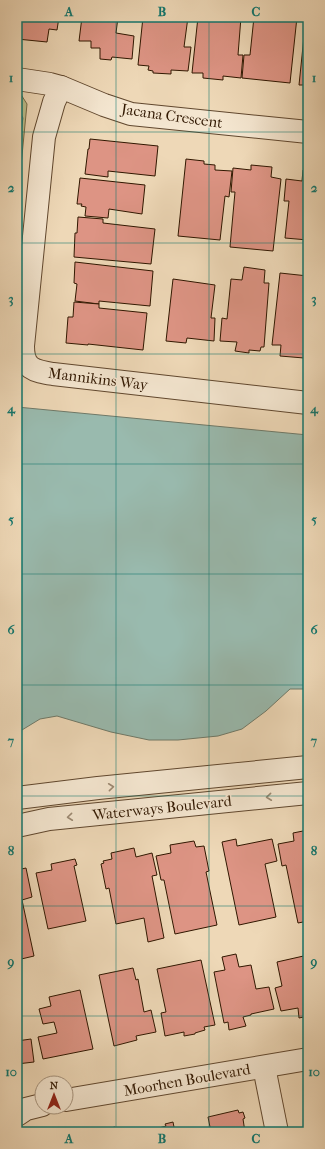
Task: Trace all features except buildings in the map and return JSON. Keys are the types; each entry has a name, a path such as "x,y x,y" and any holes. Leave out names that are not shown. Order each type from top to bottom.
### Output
{"street":[{"name":"Jacana Crescent","path":"17,79 61,87 104,105 131,114 308,132"},
{"name":"Mannikins Way","path":"61,87 54,102 44,137 23,346 24,356 28,365 35,371 53,374 308,402"},
{"name":"Waterways Boulevard","path":"17,798 98,788 308,767"},
{"name":"Waterways Boulevard","path":"17,826 49,820 308,793"},
{"name":"Moorhen Boulevard","path":"74,1099 308,1059"},
{"path":"264,1067 277,1132"},
{"path":"17,1115 26,1109 34,1106"}],"green space":[{"path":"17,93 20,93 27,104 17,207"}],"water":[{"path":"17,107 23,118 17,156"},
{"path":"17,407 308,435 308,689 290,689 266,711 242,729 218,736 178,740 149,740 111,732 57,716 40,719 17,733"}]}
